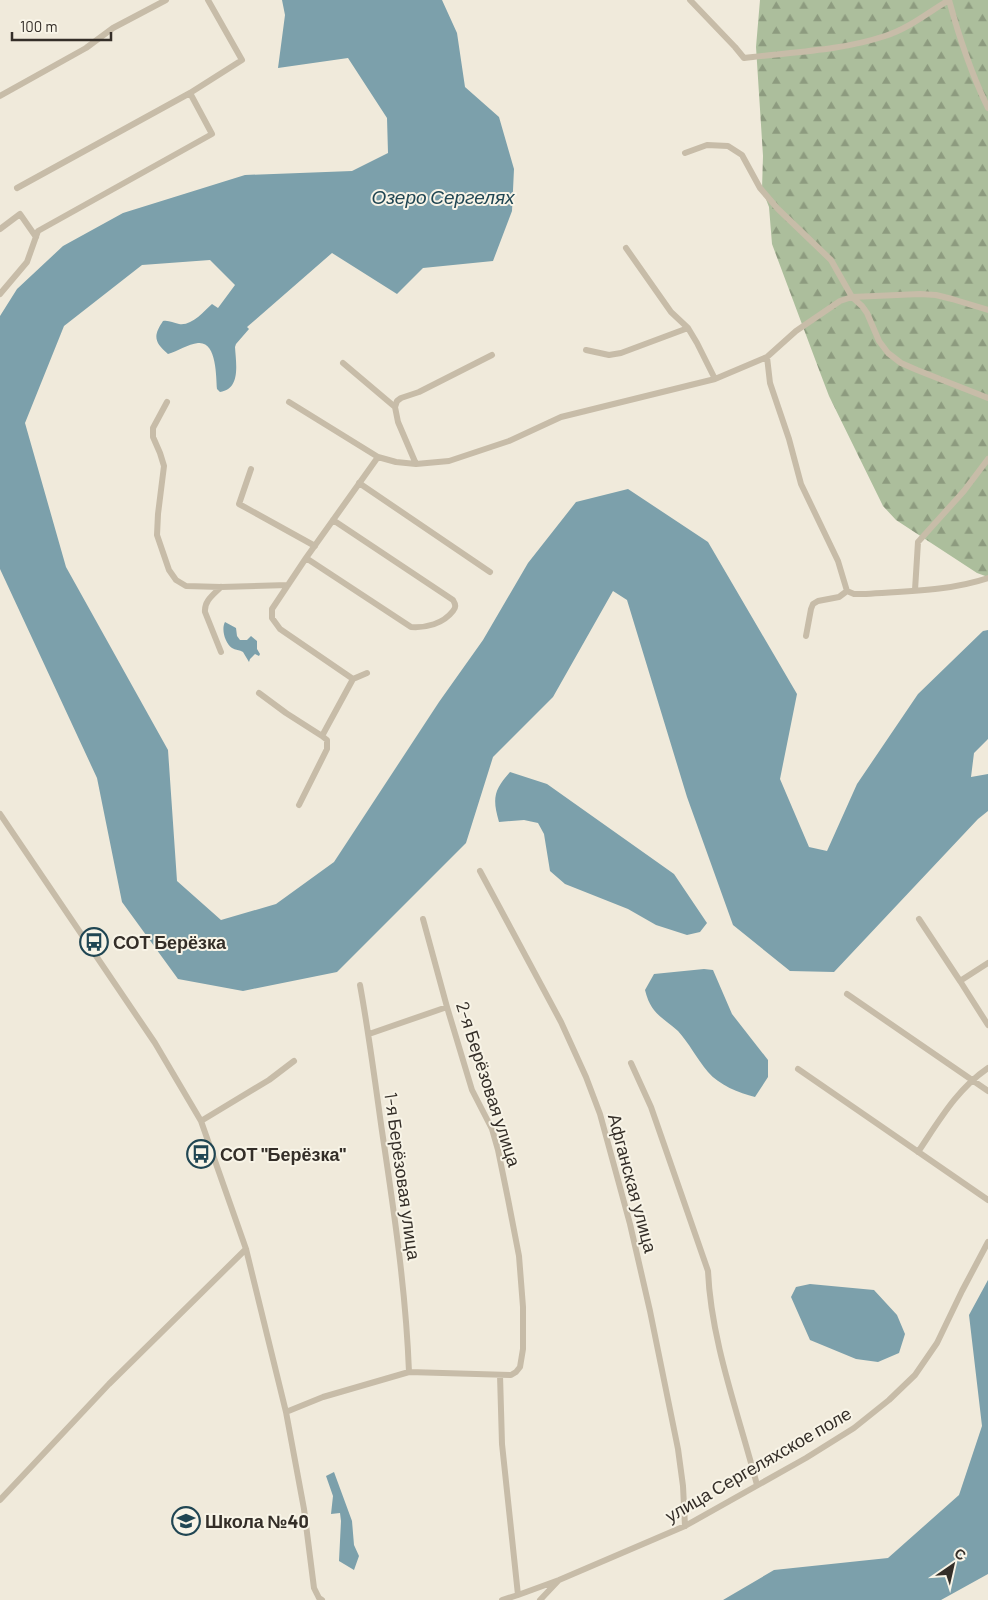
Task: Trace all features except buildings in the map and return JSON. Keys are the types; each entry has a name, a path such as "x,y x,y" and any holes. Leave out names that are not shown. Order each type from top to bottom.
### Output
{"street":[{"path":"0,96 86,48 113,28 166,0"},
{"path":"17,188 190,93 242,60 208,0"},
{"path":"690,0 735,46 744,58 843,46 886,36 904,28 949,0 965,54 988,108"},
{"path":"0,294 27,262 38,231 212,134 190,93"},
{"path":"685,153 707,145 714,145 728,146 742,155 760,188 778,209 831,260 852,297 867,313 879,341 888,353 901,363 988,398"},
{"path":"0,229 20,214 36,237"},
{"path":"626,248 671,312 688,328 715,379"},
{"path":"289,402 378,457 396,462 416,464 449,461 509,441 561,417 715,379 767,357 796,331 840,301 852,297 936,295 988,310"},
{"path":"586,350 609,355 621,353 688,328"},
{"path":"416,464 398,422 395,407 397,401 420,392 492,356"},
{"path":"767,357 770,383 789,439 801,484 838,561 847,591"},
{"path":"344,363 395,407"},
{"path":"167,402 153,428 153,437 164,466 158,535 169,570 176,580 186,586 288,585"},
{"path":"353,679 280,629 272,618 272,609 378,457"},
{"path":"915,590 918,542 964,491 988,459"},
{"path":"251,469 239,504 315,546"},
{"path":"359,483 490,572"},
{"path":"306,558 411,627 418,628 448,618 455,608 456,604 453,600 333,520"},
{"path":"847,591 854,594 866,594 915,590 967,585 988,578"},
{"path":"221,587 204,606 221,652"},
{"path":"806,636 813,604 818,601 839,597 847,591"},
{"path":"322,736 353,679 367,673"},
{"path":"259,693 327,740 327,749 299,805"},
{"path":"0,814 155,1043 201,1121 246,1248 286,1412 304,1509 314,1588 322,1600"},
{"name":"Афганская улица","path":"480,872 561,1022 586,1077 600,1114 630,1224 650,1311 678,1449 684,1486 685,1526"},
{"name":"2-я Берёзовая улица","path":"424,919 447,1007 472,1090 492,1129 498,1150 519,1256 523,1307 523,1349 520,1367 516,1372 511,1375 500,1375"},
{"path":"919,919 988,1025"},
{"path":"960,981 988,963"},
{"name":"1-я Берёзовая улица","path":"360,985 369,1034 393,1203 408,1330 410,1372"},
{"path":"847,994 988,1091"},
{"path":"369,1034 447,1007"},
{"path":"201,1121 269,1080 294,1061"},
{"path":"631,1063 652,1107 708,1271 709,1294 715,1331 756,1485"},
{"path":"798,1068 988,1200"},
{"path":"918,1152 954,1099 971,1080 988,1068"},
{"name":"улица Сергеляхское поле","path":"502,1600 559,1580 685,1526 806,1458 854,1428 916,1375 937,1343 988,1242"},
{"path":"0,1500 109,1384 246,1248"},
{"path":"286,1412 323,1397 410,1372 500,1375 502,1444 518,1595"},
{"path":"540,1600 559,1580"}],"green space":[{"path":"760,0 988,0 988,577 977,573 896,520 883,506 829,396 772,244 769,207 762,189 763,156 756,47"}],"water":[{"name":"Озеро Сергелях","path":"282,0 442,0 457,33 465,87 499,117 514,169 512,211 493,261 423,268 397,294 332,253 247,327 249,329 235,347 236,375 234,381 227,390 220,392 217,389 216,369 209,348 204,344 198,343 168,354 156,339 163,321 184,324 193,321 212,304 218,308 235,285 210,260 142,265 64,326 25,423 66,567 168,750 177,881 221,920 276,904 334,862 439,702 483,640 528,563 576,502 628,489 708,542 797,694 780,779 809,847 827,851 857,784 918,694 983,631 988,630 988,739 974,753 971,777 988,774 988,811 978,819 834,972 790,971 733,925 687,797 627,600 613,591 553,697 493,757 466,843 337,972 243,991 178,979 122,902 97,778 0,569 0,316 17,289 63,246 123,213 245,175 352,171 388,153 387,118 348,58 278,68 285,15"},
{"path":"225,622 236,628 237,636 240,640 247,640 251,636 257,641 259,656 255,654 249,662 243,652 230,646 224,632"},
{"path":"510,772 547,784 674,874 707,923 700,932 687,935 656,925 628,909 565,884 550,871 544,834 538,823 524,820 499,822 495,800 496,795"},
{"path":"704,969 713,970 732,1014 768,1060 768,1077 755,1097 730,1088 713,1077 678,1031 657,1014 647,998 645,990 654,974"},
{"path":"988,1280 988,1574 941,1600 723,1600 774,1570 888,1558 959,1495 982,1426 969,1315"},
{"path":"810,1284 874,1290 897,1315 905,1334 899,1353 878,1362 856,1359 810,1340 791,1297 796,1287"},
{"path":"334,1472 352,1521 354,1545 359,1556 354,1570 339,1561 340,1513 331,1514 333,1496 326,1476"}],"place":[{"name":"СОТ Берёзка","path":"94,942"},
{"name":"СОТ \"Берёзка\"","path":"201,1154"},
{"name":"Школа №40","path":"186,1521"}]}
